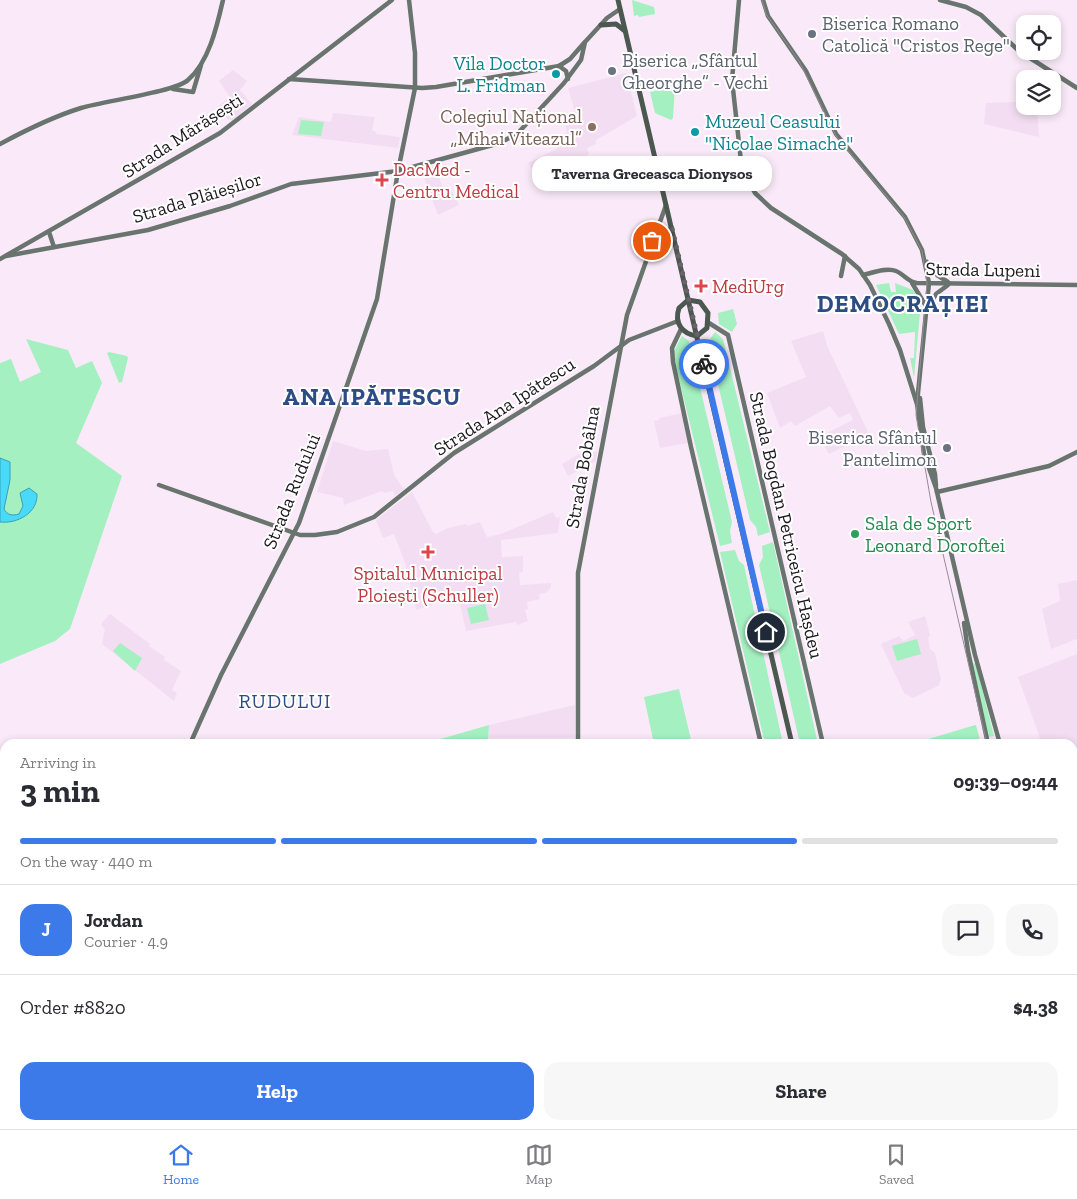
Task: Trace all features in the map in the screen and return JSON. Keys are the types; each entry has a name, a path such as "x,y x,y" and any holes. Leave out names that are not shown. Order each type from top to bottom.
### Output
{"main road":[{"path":"0,144 43,122 75,110 118,98 173,89 192,92 215,30 223,0"},
{"name":"Strada Mărășești","path":"0,259 220,133 392,0"},
{"name":"Strada Rudului","path":"192,739 221,675 294,533 377,299 398,171 415,88 415,56 409,0"},
{"path":"618,0 791,739"},
{"path":"739,0 732,80 744,175 755,193 771,208 845,256 863,275 897,343 917,404 924,454 936,490 970,637 999,739"},
{"path":"763,0 764,8 801,63 836,134 904,217 918,241 925,260 929,283 928,310 917,404"},
{"path":"940,0 976,12 1020,51 1077,88"},
{"path":"289,79 415,88 436,87 559,66 570,60 601,25 620,9"},
{"path":"601,25 616,24 626,31"},
{"name":"Strada Plăieșilor","path":"6,256 157,227 222,208 291,184 398,171 508,140 527,124 568,79 581,60 585,42"},
{"path":"173,89 186,82 203,59"},
{"path":"559,66 566,71 568,79"},
{"path":"186,82 193,82 195,87"},
{"path":"185,91 186,82"},
{"name":"Strada Bobâlna","path":"578,739 578,573 625,326 654,236 667,204"},
{"path":"654,236 666,233 672,228"},
{"path":"49,232 54,247"},
{"path":"841,276 845,256"},
{"path":"925,260 940,278 952,284"},
{"name":"Strada Lupeni","path":"863,275 893,270 911,282 1077,285"},
{"path":"911,282 923,298 928,310"},
{"path":"928,310 936,294 952,284"},
{"path":"688,300 703,304 708,313 709,323 704,332 697,336 681,329 678,321 679,308 688,300"},
{"name":"Strada Ana Ipătescu","path":"159,485 294,533 307,535 326,534 347,528 374,517 454,453 594,366 636,336 678,321"},
{"name":"Strada Bogdan Petriceicu Hașdeu","path":"709,323 728,335 822,739"},
{"path":"625,326 628,334 636,336"},
{"path":"681,329 672,348 673,362 691,447 760,739"},
{"path":"920,390 922,420 935,474 936,490"},
{"path":"936,490 1049,466 1077,452"},
{"path":"964,608 971,669 987,739"},
{"path":"970,637 971,669"}],"shaded area":[{"path":"233,70 247,81 240,90 252,104 235,119 229,120 216,108 230,97 219,81"},
{"name":"Colegiul Național „Mihai Viteazul”","path":"626,73 637,116 596,140 596,144 587,148 589,154 582,160 542,185 528,163 558,148 552,138 567,133 565,122 576,119 578,113 575,112 568,88"},
{"path":"1016,102 1016,115 1038,115 1039,137 984,124 986,103"},
{"path":"333,113 375,117 372,130 376,134 400,137 398,148 292,135 299,117 331,122"},
{"path":"435,166 444,191 450,188 459,205 438,215 421,170"},
{"path":"823,331 828,348 869,434 829,454 819,437 853,420 850,413 839,418 830,406 795,426 791,421 780,428 767,393 806,377 791,341"},
{"path":"682,413 688,443 660,448 654,421 660,420 659,418"},
{"path":"333,441 366,451 388,449 394,475 404,489 395,496 393,491 384,493 382,491 344,505 343,498 317,492"},
{"path":"594,451 597,452 596,461 568,476 562,464 581,453 583,456"},
{"path":"412,492 433,532 436,534 448,528 466,524 468,526 480,522 487,537 501,534 553,512 556,518 560,517 558,533 501,540 502,557 523,556 523,572 519,573 520,585 551,583 551,587 546,593 539,594 540,599 527,602 528,609 525,610 528,621 517,625 516,622 466,631 460,604 458,604 455,597 416,610 405,563 394,534 383,538 376,520"},
{"path":"1077,580 1077,639 1051,649 1042,609 1060,601 1058,584"},
{"path":"110,614 150,644 149,646 165,657 164,660 181,671 172,690 177,693 174,701 102,644 105,630 101,624"},
{"path":"925,616 930,635 928,638 930,649 935,653 941,680 938,686 913,698 904,693 881,644 899,636 903,641 915,635 908,622"},
{"path":"1077,654 1077,739 1037,739 1040,738 1018,677"},
{"path":"575,705 575,738 489,738 489,725"}],"green space":[{"path":"632,0 654,7 655,14 634,16"},
{"path":"675,86 673,118 671,120 655,113 650,92"},
{"path":"301,120 324,122 321,136 298,134"},
{"path":"889,283 891,292 896,292 895,283 913,290 921,302 914,378 910,358 914,358 915,332 899,334 876,285"},
{"path":"733,309 737,324 732,332 719,324 718,313"},
{"path":"715,332 723,339 770,532 758,536 756,527 750,520 708,342"},
{"path":"682,336 689,341 732,522 730,531 732,543 720,546 676,367 674,351"},
{"path":"26,339 68,350 76,368 92,361 102,383 76,443 122,476 70,629 55,641 0,664 0,363 11,359 20,382 41,372"},
{"path":"107,353 127,356 128,358 122,382 119,383"},
{"path":"773,542 817,739 799,739 759,565 763,557 762,546"},
{"path":"735,550 739,561 744,565 782,739 764,739 720,552"},
{"path":"485,604 489,620 471,624 467,608"},
{"path":"917,639 921,654 897,661 892,646"},
{"path":"120,643 142,658 135,671 113,651"},
{"path":"973,663 976,664 994,736 988,737"},
{"path":"679,689 691,739 653,739 644,697"},
{"path":"489,725 488,739 440,739"},
{"path":"975,725 980,739 929,739"}],"water":[{"path":"0,458 10,462 10,480 4,509 8,514 19,514 23,506 20,493 29,488 37,494 34,507 30,512 19,519 7,522 0,522"}],"tram line":[{"path":"762,0 766,14 799,61 836,136 904,217 922,251 927,283 916,415 931,502 986,739"}],"way so far":[{"path":"652,241 654,236 666,233 672,228 704,364"}],"place":[{"name":"Biserica Romano Catolică \"Cristos Rege\"","path":"812,34"},
{"name":"Biserica „Sfântul Gheorghe” - Vechi","path":"612,71"},
{"name":"Vila Doctor L. Fridman","path":"556,74"},
{"name":"Colegiul Național „Mihai Viteazul”","path":"592,127"},
{"name":"Muzeul Ceasului \"Nicolae Simache\"","path":"695,132"},
{"name":"DacMed - Centru Medical","path":"382,180"},
{"name":"Taverna Greceasca Dionysos","path":"652,241"},
{"name":"MediUrg","path":"701,286"},
{"name":"Biserica Sfântul Pantelimon","path":"947,448"},
{"name":"Sala de Sport Leonard Doroftei","path":"855,534"},
{"name":"Spitalul Municipal Ploiești (Schuller)","path":"428,552"}],"district":[{"name":"DEMOCRAŢIEI","path":"903,304"},
{"name":"ANA IPĂTESCU","path":"372,397"},
{"name":"RUDULUI","path":"285,701"}],"route":[{"path":"704,364 766,632"}]}
